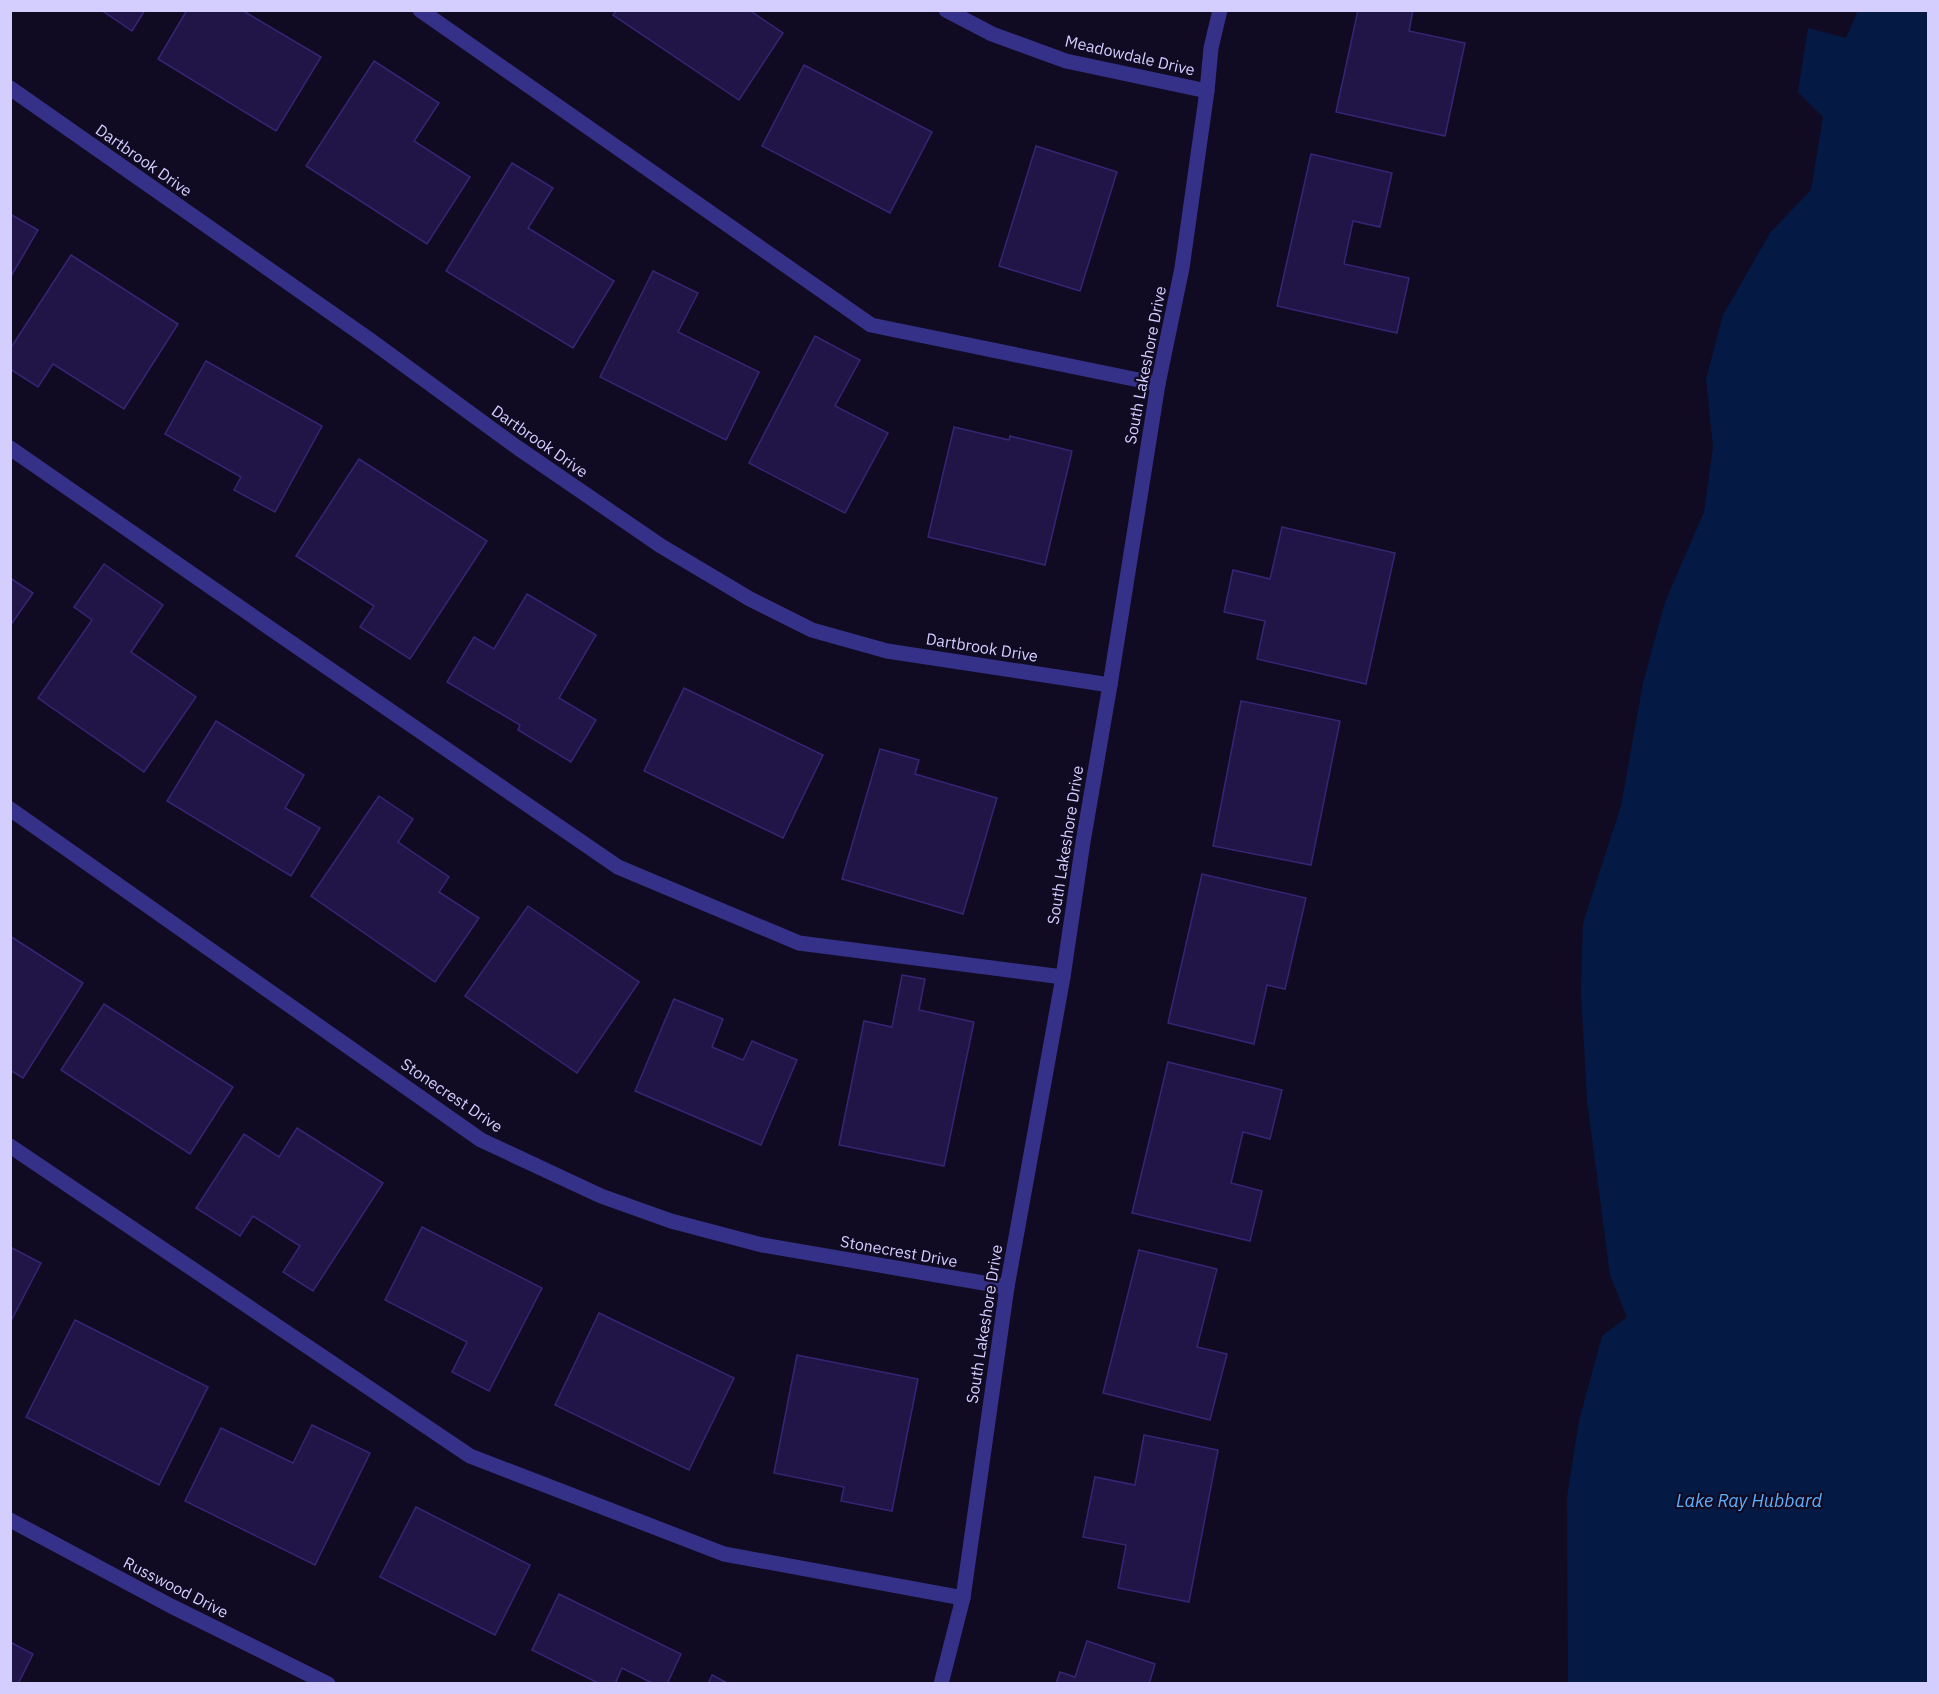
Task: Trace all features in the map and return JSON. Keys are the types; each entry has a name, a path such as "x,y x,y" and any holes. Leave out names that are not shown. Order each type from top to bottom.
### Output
{"street":[{"path":"420,10 871,325 1158,384"},
{"name":"Meadowdale Drive","path":"946,10 992,34 1066,61 1207,91"},
{"name":"South Lakeshore Drive","path":"941,1683 963,1598 1007,1287 1063,978 1158,384 1182,268 1211,48 1220,10"},
{"name":"Dartbrook Drive","path":"10,88 360,333 518,448 661,546 750,600 812,630 887,651 1110,685"},
{"path":"10,448 618,867 800,943 1063,978"},
{"name":"Stonecrest Drive","path":"10,808 481,1140 601,1197 670,1221 762,1245 1007,1287"},
{"path":"10,1146 470,1456 724,1554 963,1598"},
{"name":"Russwood Drive","path":"10,1520 171,1606 328,1683"}],"water":[{"name":"Lake Ray Hubbard","path":"1856,11 1928,11 1928,1683 1568,1683 1567,1497 1579,1421 1602,1336 1627,1317 1610,1275 1587,1100 1581,991 1583,923 1621,806 1643,683 1665,602 1704,512 1713,447 1706,379 1723,315 1770,233 1811,190 1823,117 1798,92 1808,28 1846,38"}],"building":[{"path":"101,10 145,10 132,31"},
{"path":"187,10 246,10 245,12 321,57 276,131 158,59"},
{"path":"617,10 749,10 783,33 739,100 613,15"},
{"path":"1358,10 1413,10 1409,31 1465,43 1445,136 1336,112"},
{"path":"374,61 439,103 414,141 470,177 427,244 306,166"},
{"path":"804,65 932,132 890,213 762,146"},
{"path":"1036,146 1117,172 1080,291 999,266"},
{"path":"1311,154 1392,173 1380,227 1353,221 1344,264 1409,278 1397,333 1277,306"},
{"path":"512,163 553,188 528,228 614,281 573,348 446,271"},
{"path":"10,214 38,230 10,278"},
{"path":"71,255 178,324 124,409 53,364 38,387 10,369 10,349"},
{"path":"653,271 698,293 678,332 759,372 726,440 600,377"},
{"path":"815,336 860,360 835,406 888,433 845,513 749,463"},
{"path":"206,361 322,426 275,512 234,490 241,477 165,434"},
{"path":"954,427 1009,440 1010,436 1072,451 1045,565 928,537"},
{"path":"359,459 487,541 410,659 360,627 374,606 296,556"},
{"path":"1282,527 1395,553 1366,684 1257,659 1265,621 1224,612 1233,570 1270,579"},
{"path":"104,564 163,605 131,652 196,697 144,772 38,698 92,620 74,607"},
{"path":"10,578 33,593 10,626"},
{"path":"527,594 596,635 559,698 596,720 571,762 518,730 520,725 447,682 474,637 494,649"},
{"path":"684,688 823,755 783,838 644,771"},
{"path":"1241,701 1340,721 1311,865 1213,846"},
{"path":"216,721 304,775 285,808 320,828 291,876 167,801"},
{"path":"880,749 919,760 915,774 997,798 963,914 842,879"},
{"path":"379,796 413,819 398,842 449,877 439,892 479,918 435,982 311,896"},
{"path":"1202,874 1306,898 1285,989 1267,985 1254,1044 1168,1023"},
{"path":"528,906 639,982 577,1073 465,996"},
{"path":"10,936 83,983 23,1078 10,1070"},
{"path":"902,975 925,979 919,1010 974,1022 944,1166 839,1145 864,1021 892,1027"},
{"path":"674,999 723,1019 712,1047 743,1060 752,1041 797,1060 761,1145 635,1091"},
{"path":"104,1004 233,1087 190,1154 61,1070"},
{"path":"1168,1062 1282,1090 1270,1139 1243,1132 1231,1183 1262,1191 1250,1241 1132,1213"},
{"path":"297,1128 383,1183 313,1291 283,1272 300,1246 253,1216 240,1236 196,1208 244,1134 279,1157"},
{"path":"422,1227 542,1288 489,1391 452,1372 467,1342 385,1300"},
{"path":"10,1247 41,1263 12,1319 10,1318"},
{"path":"1139,1250 1217,1269 1197,1347 1227,1354 1210,1420 1103,1393"},
{"path":"599,1313 734,1378 689,1470 555,1405"},
{"path":"75,1320 208,1387 159,1485 26,1417"},
{"path":"797,1355 918,1379 892,1511 841,1501 844,1487 774,1473"},
{"path":"312,1425 370,1453 315,1565 185,1501 221,1428 293,1463"},
{"path":"1144,1435 1218,1450 1189,1602 1118,1588 1126,1545 1083,1537 1095,1477 1135,1485"},
{"path":"416,1507 530,1565 495,1635 380,1577"},
{"path":"559,1594 681,1654 667,1684 654,1684 622,1668 615,1684 600,1684 532,1650"},
{"path":"1087,1641 1155,1664 1149,1684 1056,1684 1060,1672 1075,1677"},
{"path":"10,1642 33,1654 18,1684 10,1684"},
{"path":"712,1675 729,1684 708,1684"}]}
